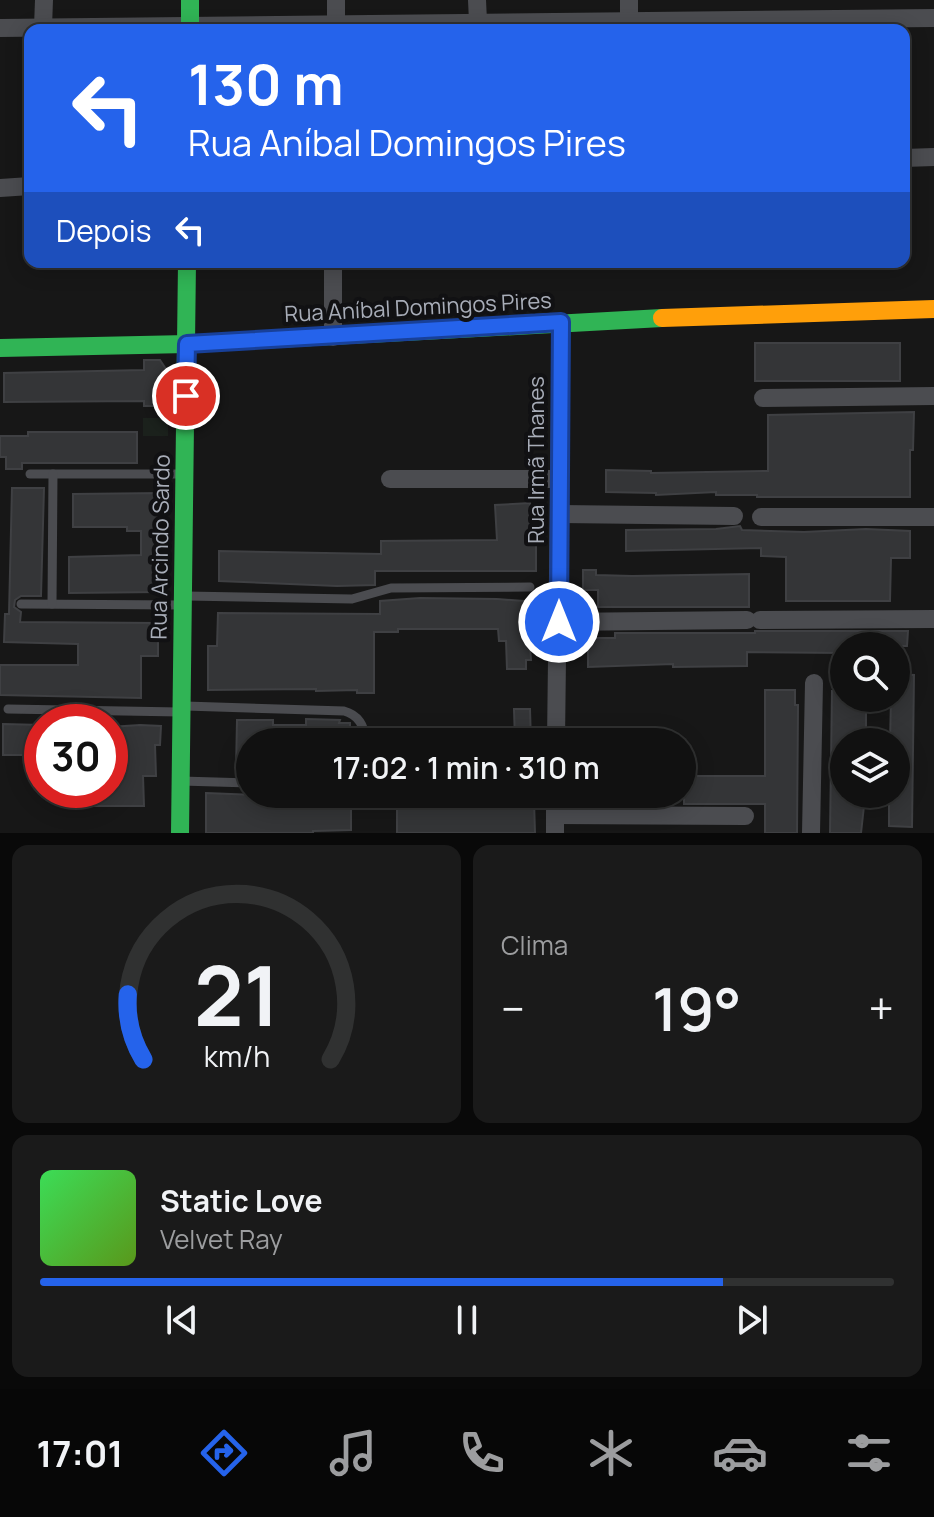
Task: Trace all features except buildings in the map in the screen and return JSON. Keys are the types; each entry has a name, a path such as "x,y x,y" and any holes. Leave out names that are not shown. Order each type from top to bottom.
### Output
{"street":[{"path":"43,24 44,0"},
{"path":"190,0 190,24"},
{"path":"336,0 336,24"},
{"path":"477,0 478,21"},
{"path":"629,0 629,21"},
{"path":"788,0 788,19"},
{"path":"393,24 934,18"},
{"path":"0,28 24,27"},
{"path":"910,158 934,157"},
{"path":"0,188 24,186"},
{"name":"Rua Arcindo Sardo","path":"180,833 187,268"},
{"path":"333,268 333,337"},
{"name":"Rua Aníbal Domingos Pires","path":"0,348 187,344 561,322 934,309"},
{"name":"Rua Irmã Thanes","path":"556,728 561,322"},
{"path":"763,398 934,396"},
{"path":"390,479 560,479"},
{"path":"560,514 734,516"},
{"path":"761,517 934,517"},
{"path":"559,622 934,619"},
{"path":"811,833 814,683"},
{"path":"555,824 745,816"}],"lane":[{"path":"30,474 185,474"},
{"path":"52,604 53,474"},
{"path":"21,604 352,599 391,588 530,587"},
{"path":"8,709 344,711 352,713 362,728"},
{"path":"181,781 236,783"}],"shaded area":[{"path":"143,418 168,418 168,436 143,436"}],"traffic: fast":[{"path":"190,0 190,24"},
{"path":"180,833 187,268"},
{"path":"0,348 187,344 662,318"}],"traffic: slow":[{"path":"662,318 934,309"}],"route":[{"path":"186,396 187,344 561,322 559,622"}]}
